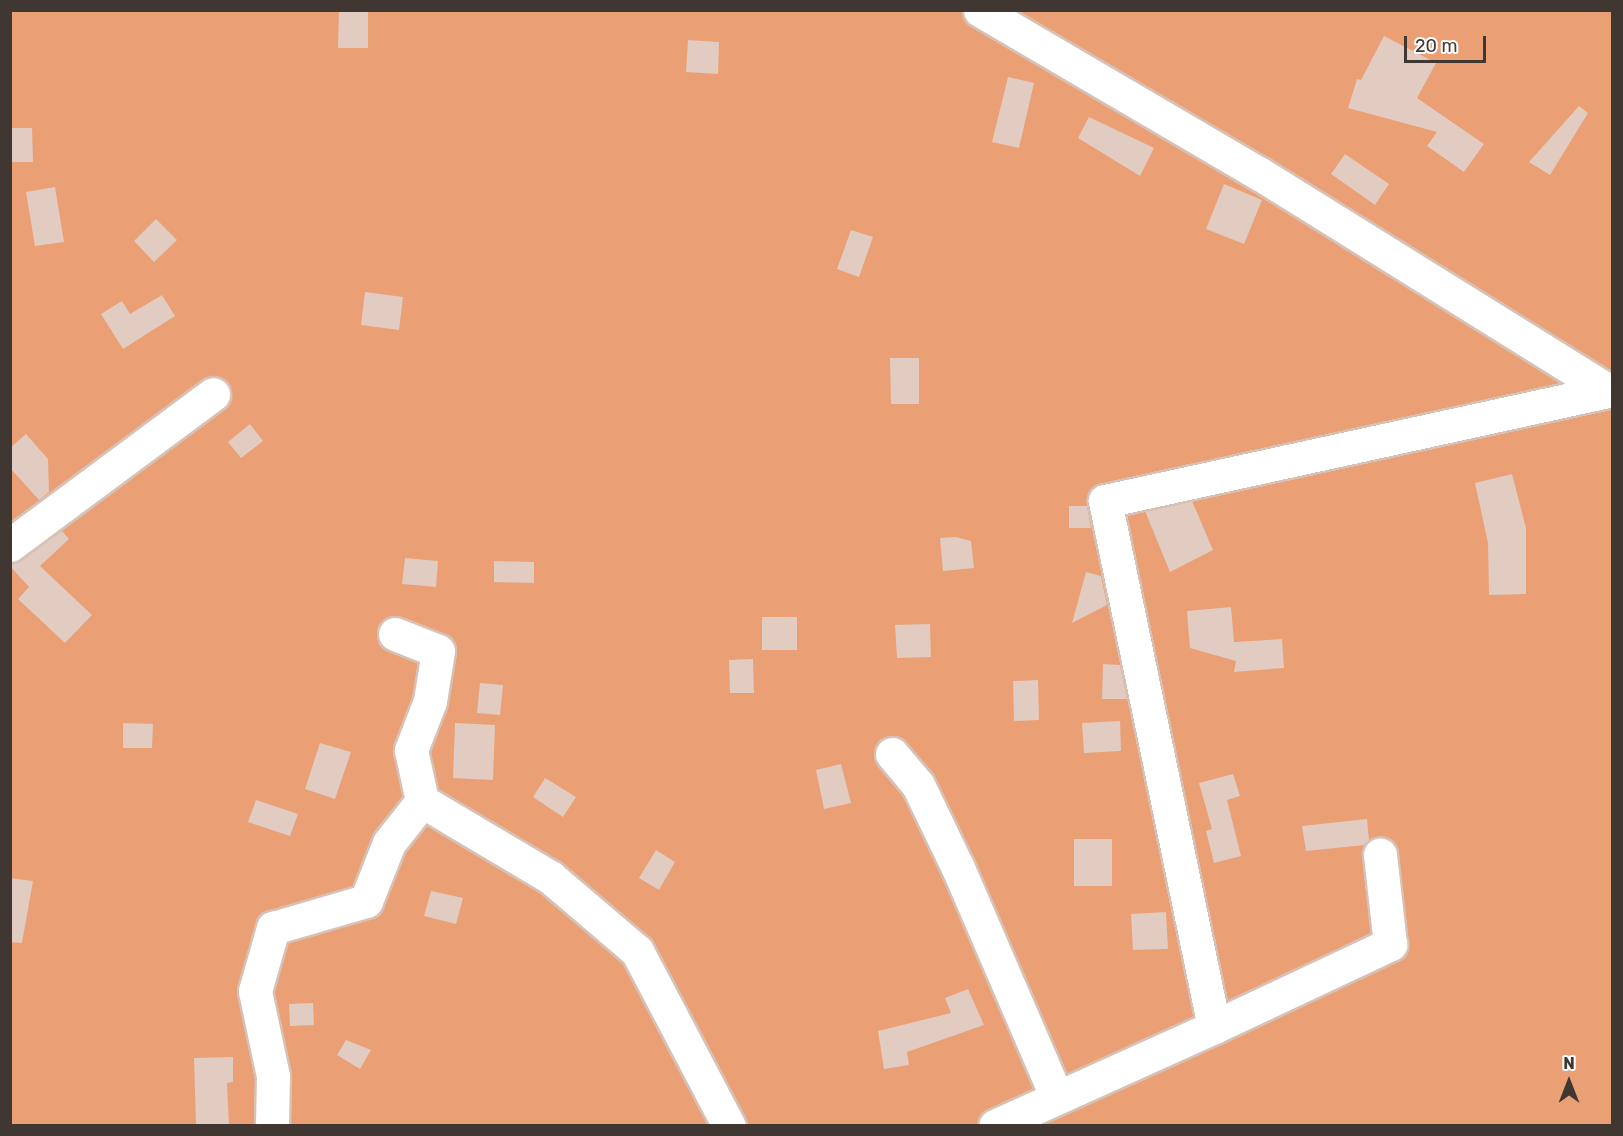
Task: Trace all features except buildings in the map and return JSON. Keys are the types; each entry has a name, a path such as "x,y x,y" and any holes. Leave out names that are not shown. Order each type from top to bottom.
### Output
{"street":[{"path":"980,10 1260,174 1608,391 1105,501 1214,1027"},
{"path":"10,545 213,394"},
{"path":"395,634 438,651 430,701 411,750 422,801 550,877 637,951 729,1125"},
{"path":"892,754 918,784 953,858 1057,1098"},
{"path":"272,1125 273,1076 255,992 273,928 366,901 389,843 422,801"},
{"path":"996,1125 1214,1027 1390,944 1380,855"}],"shaded area":[{"path":"11,11 1612,11 1612,1125 11,1125"}]}
